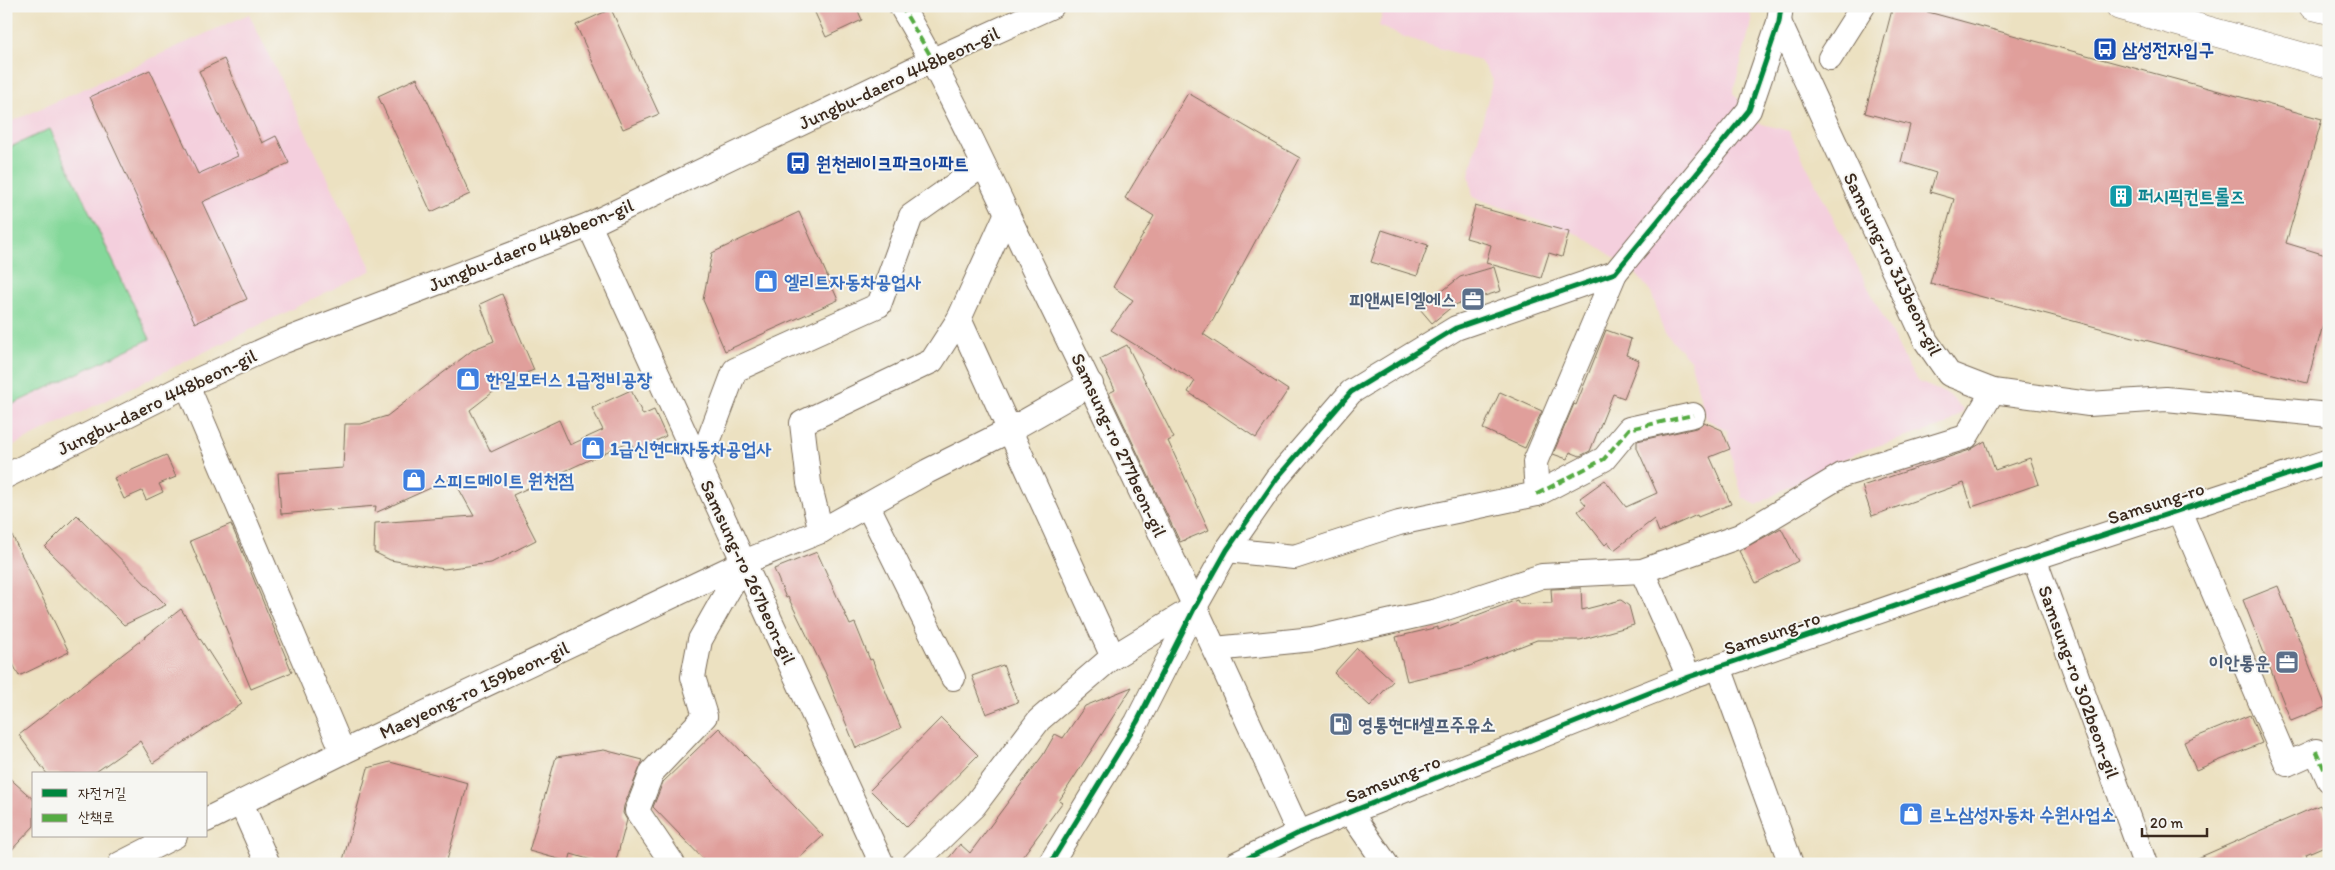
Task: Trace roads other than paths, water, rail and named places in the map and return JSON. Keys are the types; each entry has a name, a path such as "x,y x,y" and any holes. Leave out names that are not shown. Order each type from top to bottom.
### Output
{"main road":[{"path":"2120,6 2329,64"},
{"path":"2313,6 2329,10"}],"street":[{"name":"Samsung-ro 277beon-gil","path":"901,6 933,60 1091,384 1215,649 1298,833"},
{"name":"Jungbu-daero 448beon-gil","path":"6,476 187,385 284,341 589,226 933,60 1052,6"},
{"path":"1830,58 1863,6"},
{"path":"1537,494 1535,462 1616,273 1748,110 1780,14"},
{"name":"Samsung-ro 313beon-gil","path":"1780,14 1926,341 1949,374 1993,391 2089,404 2166,399 2329,415"},
{"path":"699,466 735,370 879,305 911,216 983,165"},
{"path":"821,531 809,483 802,423 932,360 959,319 1007,213"},
{"name":"Samsung-ro 267beon-gil","path":"589,226 882,864"},
{"path":"1050,864 1137,722 1195,607 1227,550 1277,478 1351,392 1456,328 1616,273"},
{"path":"959,319 1113,657"},
{"name":"Maeyeong-ro 159beon-gil","path":"208,819 343,752 744,562 821,531 928,471 1010,430 1091,384"},
{"path":"187,385 343,752"},
{"path":"1215,649 1313,639 1437,611 1542,576 1642,571 1740,536 1842,475 1966,438 1993,391"},
{"path":"1227,550 1294,557 1399,523 1537,494 1604,459 1629,429 1693,415"},
{"name":"Samsung-ro","path":"1236,864 1298,833 1689,677 2034,558 2329,461"},
{"path":"868,506 953,678"},
{"path":"2180,511 2287,764 2316,751 2329,780"},
{"name":"Samsung-ro 302beon-gil","path":"2034,558 2145,864"},
{"path":"673,864 637,811 652,772 705,716 693,677 700,640 744,562"},
{"path":"1642,571 1689,677"},
{"path":"914,864 974,806 1039,720 1113,657 1195,607"},
{"path":"1719,667 1791,864"},
{"path":"241,803 268,864"},
{"path":"1350,812 1386,864"},
{"path":"120,864 171,838"}],"place":[{"name":"삼성전자입구","path":"2105,49"},
{"name":"원천레이크파크아파트","path":"798,163"},
{"name":"퍼시픽컨트롤즈","path":"2121,196"},
{"name":"엘리트자동차공업사","path":"766,281"},
{"name":"피앤씨티엘에스","path":"1473,299"},
{"name":"한일모터스 1급정비공장","path":"468,379"},
{"name":"1급신현대자동차공업사","path":"593,448"},
{"name":"스피드메이트 원천점","path":"414,480"},
{"name":"이안통운","path":"2287,662"},
{"name":"영통현대셀프주유소","path":"1341,724"},
{"name":"르노삼성자동차 수원사업소","path":"1911,814"}]}
